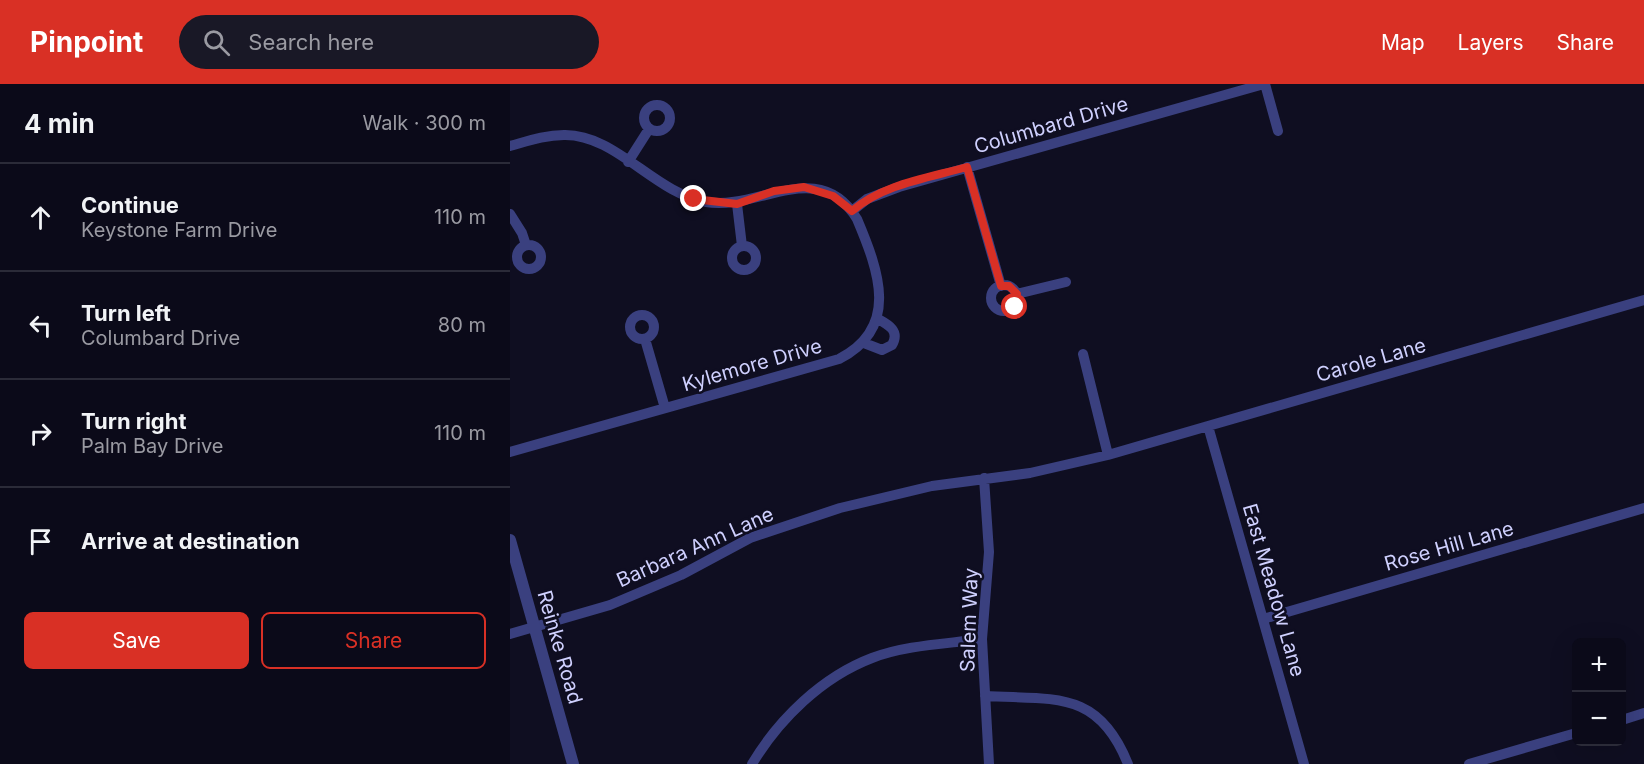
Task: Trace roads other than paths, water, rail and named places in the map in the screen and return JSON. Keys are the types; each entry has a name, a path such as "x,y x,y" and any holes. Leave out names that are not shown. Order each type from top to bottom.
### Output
{"street":[{"path":"1265,84 1278,131"},
{"name":"Columbard Drive","path":"852,211 867,199 881,192 1265,84"},
{"path":"628,162 649,129"},
{"path":"510,146 546,136 578,136 603,146 678,194 706,202 737,204 774,191 804,187 833,196 852,211"},
{"path":"967,167 1001,286"},
{"path":"737,204 742,246"},
{"name":"Kylemore Drive","path":"510,452 838,359 864,343 878,319 880,292 861,229 852,211"},
{"path":"510,214 522,233 526,245"},
{"path":"1017,294 1066,282"},
{"path":"1001,286 1009,286 1017,294 1017,303 1011,310 998,310 992,304 992,295 1001,286"},
{"name":"Carole Lane","path":"1108,455 1644,300"},
{"path":"864,343 882,350 892,345 895,336 892,328 878,319"},
{"path":"645,339 665,408"},
{"path":"1083,354 1108,455"},
{"name":"East Meadow Lane","path":"1208,426 1304,764"},
{"name":"Barbara Ann Lane","path":"510,634 610,605 681,575 750,538 783,526 874,499 984,478 1030,472 1108,455"},
{"name":"Salem Way","path":"984,478 989,552 982,639 989,764"},
{"name":"Rose Hill Lane","path":"1263,619 1644,508"},
{"name":"Reinke Road","path":"510,540 573,764"},
{"path":"752,764 777,730 799,706 824,684 845,671 871,658 901,650 982,639"},
{"path":"985,696 1076,703 1105,723 1119,742 1128,764"},
{"path":"1626,719 1644,713"},
{"path":"1469,764 1572,734"}]}
